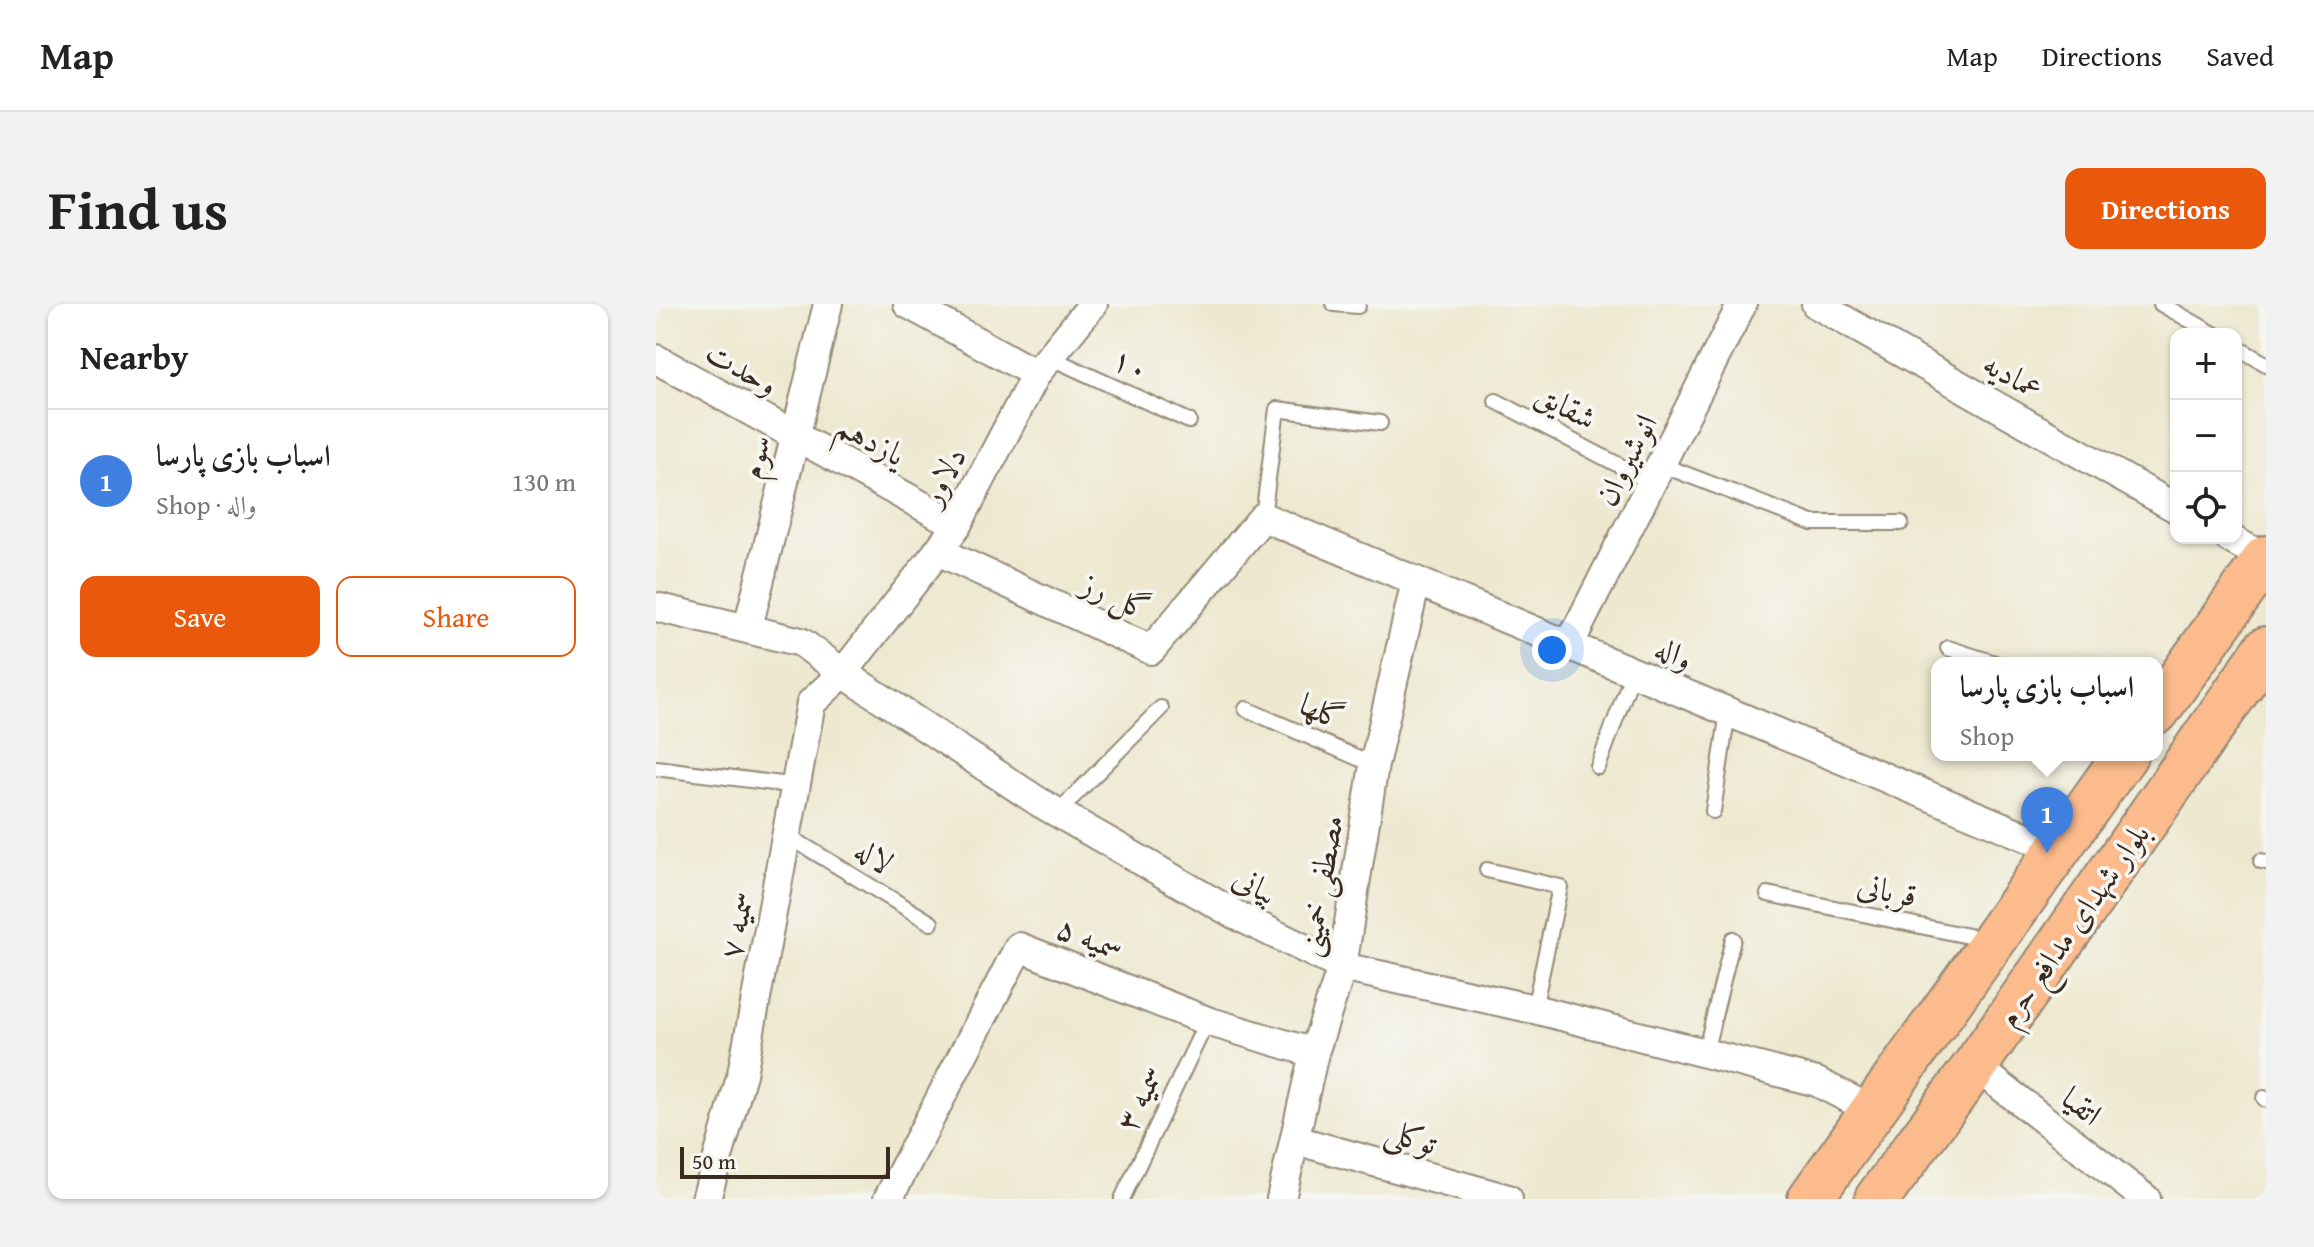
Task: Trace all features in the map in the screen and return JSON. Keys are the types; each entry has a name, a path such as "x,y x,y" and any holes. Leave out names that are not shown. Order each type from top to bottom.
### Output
{"main road":[{"path":"2163,703 2266,558"},
{"name":"بلوار شهدای مدافع حرم","path":"1877,1199 1975,1066 2265,651"},
{"name":"بلوار شهدای مدافع حرم","path":"1810,1199 2121,761"}],"street":[{"name":"سوم","path":"748,627 828,304"},
{"path":"908,304 1043,366"},
{"name":"دلاور","path":"843,673 957,525 1043,366 1093,304"},
{"name":"انوشیروان","path":"1569,645 1742,304"},
{"name":"عمادیه","path":"1816,304 2170,505"},
{"name":"وحدت","path":"656,359 795,437"},
{"name":"یازدهم","path":"795,437 957,525"},
{"name":"گل رز","path":"938,551 1151,650 1263,517"},
{"name":"واله","path":"1263,517 2058,850"},
{"path":"2240,544 2266,558"},
{"name":"مصطفی خمینی","path":"1281,1199 1314,1053 1342,967 1374,765 1416,581"},
{"name":"بیانی","path":"656,607 801,642 843,673 1057,813 1236,915 1342,967 1534,1009 1817,1082 1872,1110"},
{"name":"سمیه ۷","path":"706,1199 742,1074 811,703 843,673"},
{"name":"سمیه ۵","path":"888,1199 1019,947 1207,1021 1314,1053"},
{"name":"اتقیا","path":"1975,1066 2146,1199"},
{"name":"توکلی","path":"1295,1140 1508,1199"}],"lane":[{"path":"1334,304 1358,306"},
{"path":"2161,304 2203,328"},
{"path":"2242,350 2266,364"},
{"name":"۱۰","path":"1043,366 1189,421"},
{"name":"شقایق","path":"1496,401 1657,474 1812,523 1901,523"},
{"path":"1263,517 1277,409 1380,423"},
{"path":"1948,648 1976,657"},
{"path":"1598,767 1633,672"},
{"path":"1057,813 1161,708"},
{"name":"گلها","path":"1246,709 1374,765"},
{"path":"1713,811 1728,712"},
{"path":"656,768 797,786"},
{"name":"لاله","path":"788,836 931,923"},
{"path":"1487,870 1560,887 1534,1009"},
{"name":"قربانی","path":"1768,894 1994,941"},
{"path":"1705,1053 1733,939"},
{"name":"سمیه ۳","path":"1122,1199 1207,1021"}],"place":[{"name":"اسباب بازی پارسا","path":"2047,853"}]}
